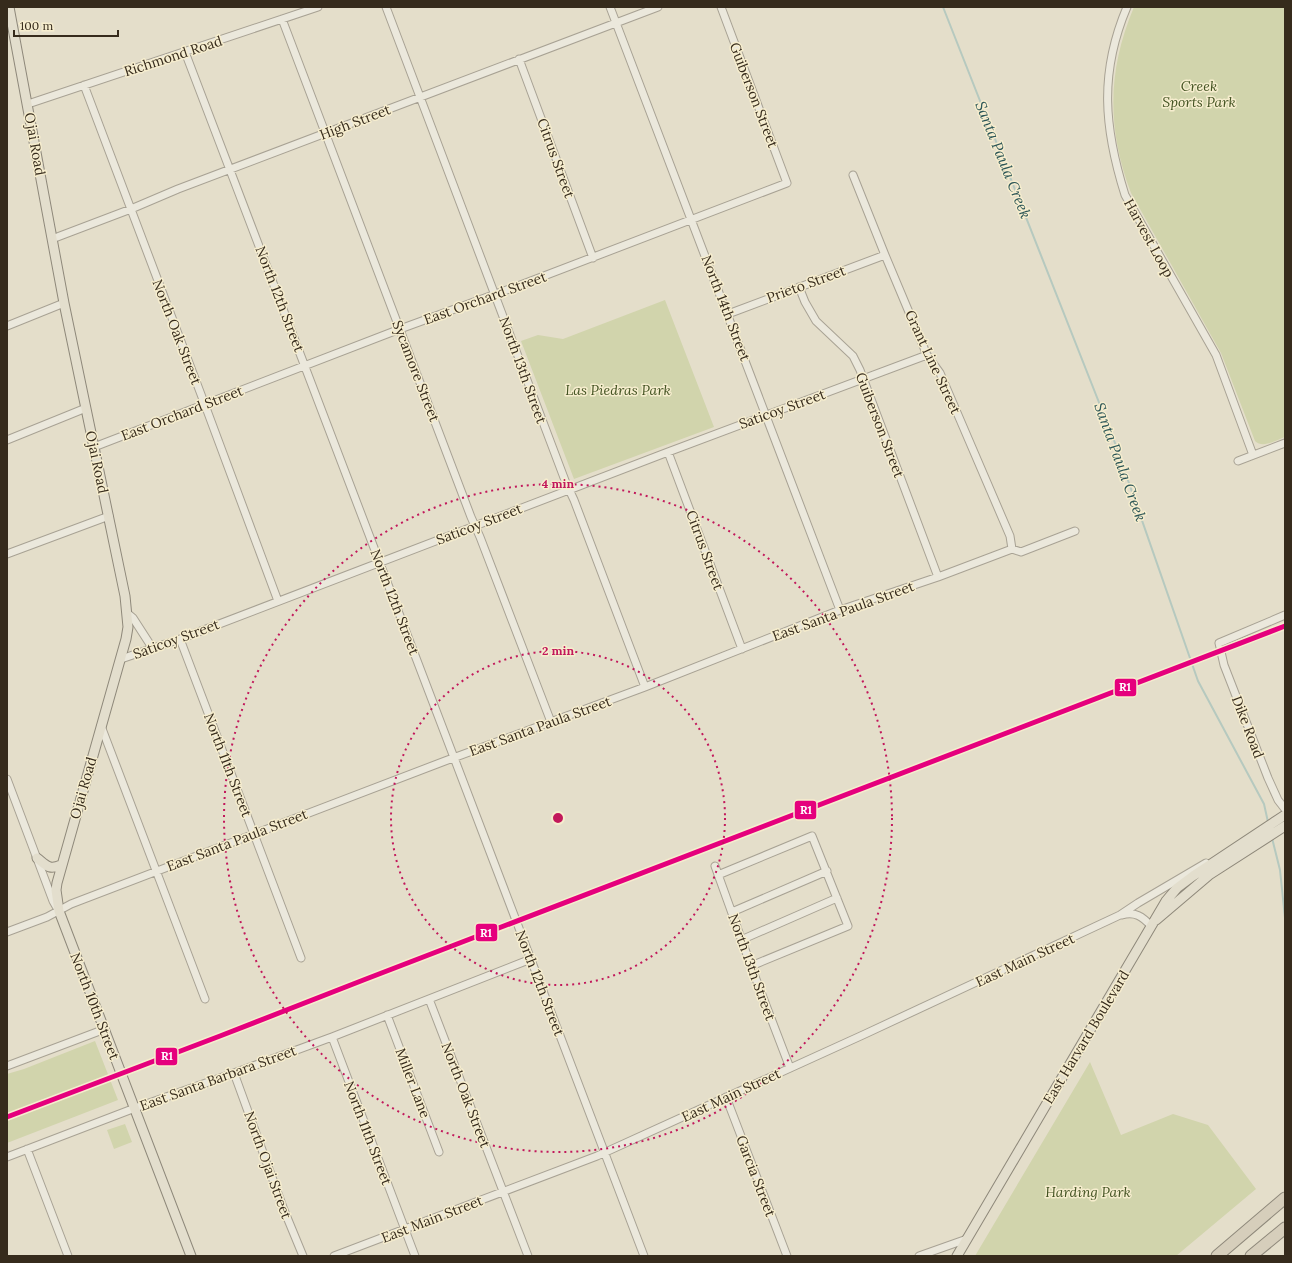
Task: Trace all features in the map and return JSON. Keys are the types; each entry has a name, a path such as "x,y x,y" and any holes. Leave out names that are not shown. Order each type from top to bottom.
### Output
{"highway":[{"path":"1217,1256 1285,1198"},
{"path":"1251,1256 1285,1228"}],"main road":[{"name":"Ojai Road","path":"9,7 64,303 109,516 127,613 128,627 121,659 62,865 56,890 59,911"},
{"name":"East Harvard Boulevard","path":"957,1256 1160,909 1177,888 1192,876 1243,847 1284,816"},
{"path":"37,858 50,868 62,865"},
{"name":"North 10th Street","path":"59,911 191,1256"}],"street":[{"name":"Richmond Road","path":"28,104 318,7"},
{"name":"North 13th Street","path":"386,7 645,687"},
{"name":"North 14th Street","path":"610,7 840,610"},
{"name":"High Street","path":"52,238 658,7"},
{"name":"Guiberson Street","path":"721,7 787,183"},
{"name":"Harvest Loop","path":"1127,7 1114,46 1107,86 1108,121 1111,144 1120,180 1125,195 1216,355 1253,455"},
{"name":"Sycamore Street","path":"282,19 551,722"},
{"name":"North 12th Street","path":"185,52 644,1256"},
{"name":"Citrus Street","path":"519,59 593,258"},
{"name":"North Oak Street","path":"84,85 278,601"},
{"name":"Grant Line Street","path":"853,175 927,355 937,368 946,387 1010,536 1012,549"},
{"name":"East Orchard Street","path":"94,447 400,329 593,258 787,183"},
{"name":"Prieto Street","path":"728,314 885,255"},
{"name":"Guiberson Street","path":"799,287 805,302 816,320 852,356 863,379 938,577"},
{"path":"7,326 64,303"},
{"name":"Saticoy Street","path":"121,659 180,639 668,452 927,355"},
{"path":"7,440 86,408"},
{"path":"1238,461 1285,443"},
{"name":"Citrus Street","path":"668,452 742,649"},
{"path":"7,554 109,516"},
{"name":"East Santa Paula Street","path":"7,932 47,917 71,904 156,871 645,687 840,610 938,577 1012,549 1021,552 1075,530"},
{"path":"127,613 133,618 153,649"},
{"name":"Dike Road","path":"1284,816 1224,665 1219,643 1285,615"},
{"name":"North 11th Street","path":"180,639 301,958"},
{"path":"101,726 206,999"},
{"name":"North 10th Street","path":"7,779 53,901 59,911"},
{"path":"718,875 812,836 848,926 751,966"},
{"name":"East Main Street","path":"334,1256 604,1152 958,992 1120,915 1160,890 1243,847"},
{"name":"North 13th Street","path":"715,866 741,940 790,1068"},
{"path":"732,912 827,871"},
{"path":"741,940 837,898"},
{"name":"East Main Street","path":"1120,915 1130,913 1139,915 1153,923"},
{"name":"East Santa Barbara Street","path":"7,1157 135,1108 332,1037 531,959"},
{"name":"North Oak Street","path":"430,999 528,1256"},
{"name":"Miller Lane","path":"387,1015 438,1152"},
{"path":"7,1066 105,1029"},
{"name":"North 11th Street","path":"332,1037 415,1256"},
{"name":"North Ojai Street","path":"234,1073 284,1210 303,1256"},
{"name":"Garcia Street","path":"726,1097 787,1256"},
{"path":"27,1150 68,1256"},
{"path":"919,1256 967,1239"}],"green space":[{"name":"Creek Sports Park","path":"1134,7 1285,7 1285,437 1270,443 1262,444 1255,441 1221,353 1131,193 1123,169 1114,123 1113,100 1119,54 1125,31"},
{"name":"Las Piedras Park","path":"665,300 714,427 574,479 521,341 538,335 563,339"},
{"path":"95,1041 118,1100 7,1143 7,1074 24,1069"},
{"name":"Harding Park","path":"1090,1062 1121,1135 1173,1114 1208,1125 1256,1189 1176,1256 975,1256"},
{"path":"125,1124 132,1142 114,1149 107,1130"}],"waterway":[{"name":"Santa Paula Creek","path":"943,7 1115,443 1198,681 1264,804 1268,822"},
{"name":"Santa Paula Creek","path":"1272,838 1280,870 1285,918"}],"transit line":[{"name":"R1","path":"7,1117 1285,626"}]}
